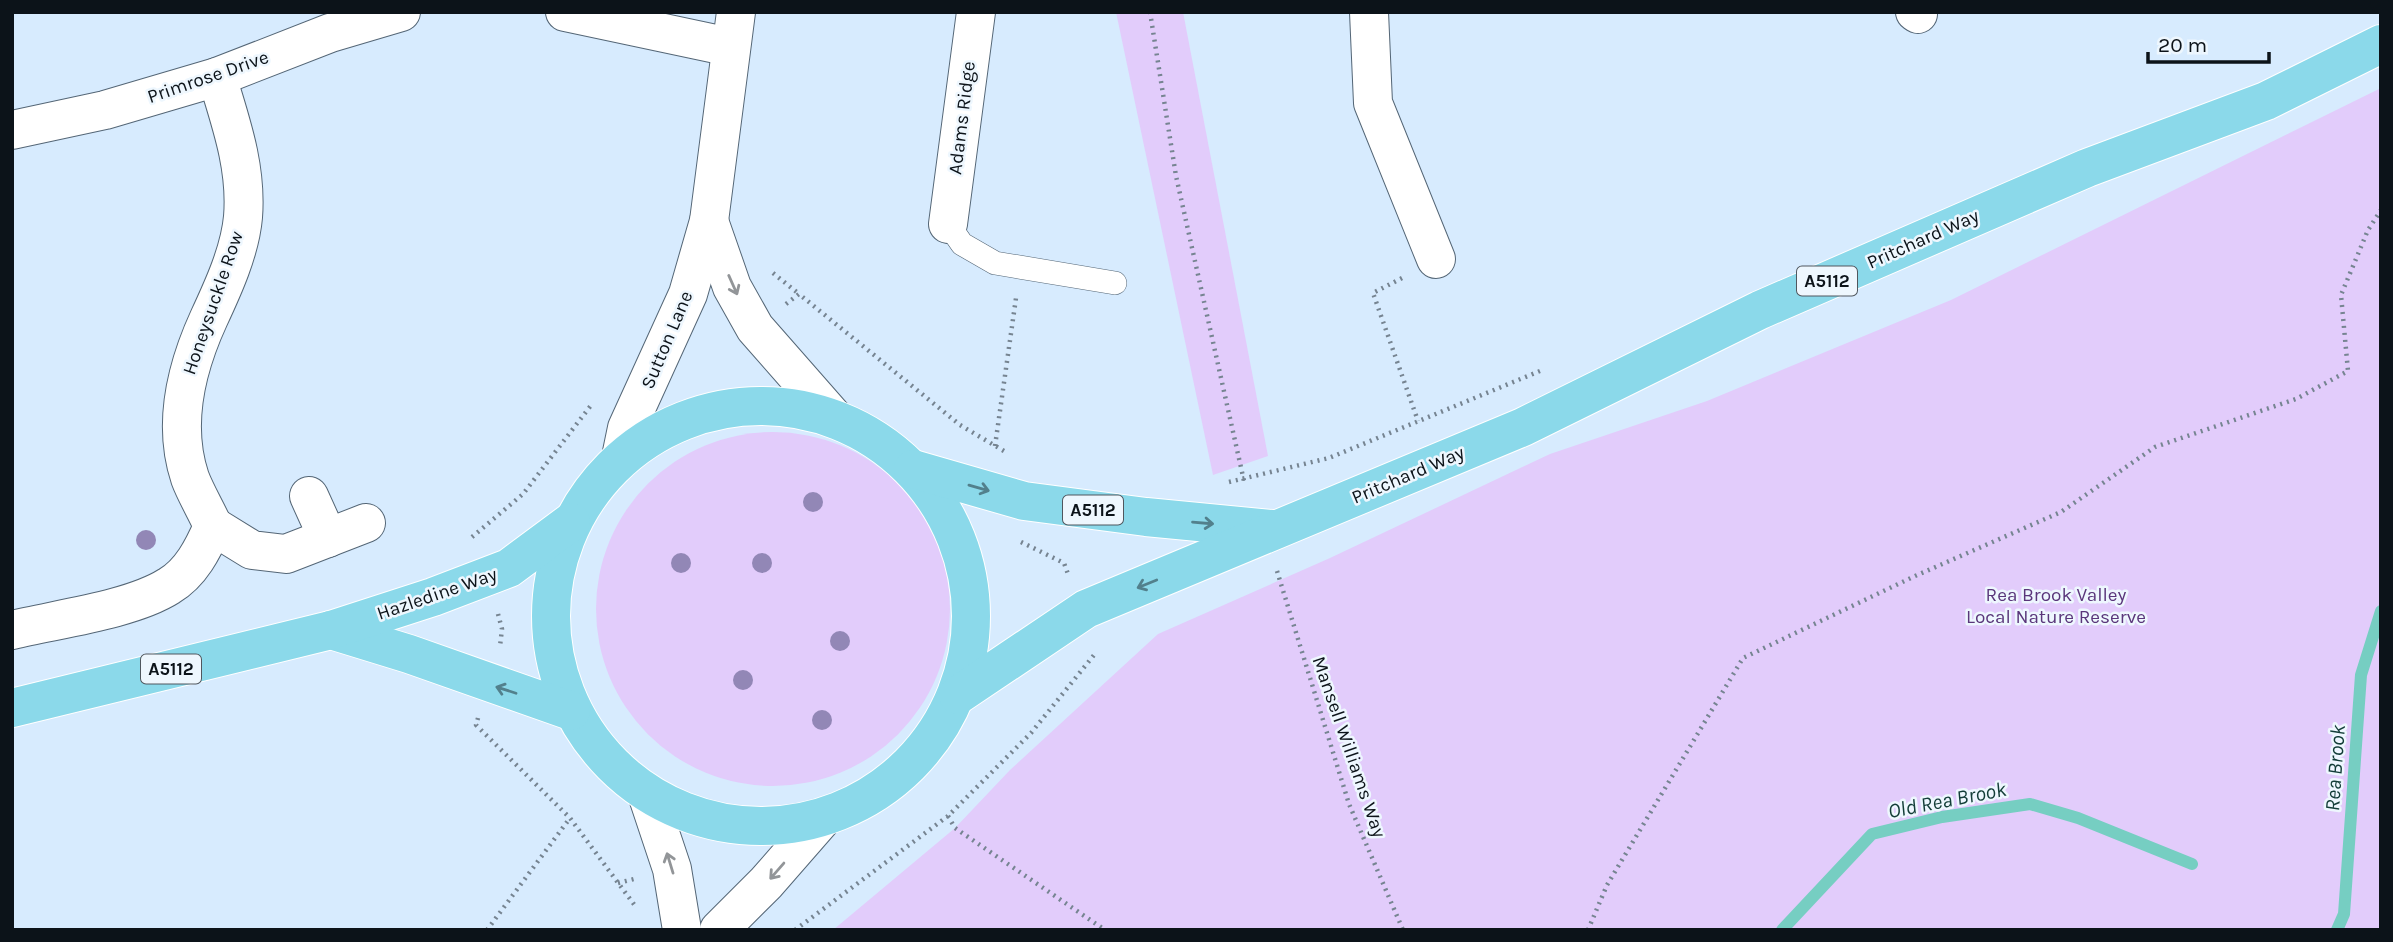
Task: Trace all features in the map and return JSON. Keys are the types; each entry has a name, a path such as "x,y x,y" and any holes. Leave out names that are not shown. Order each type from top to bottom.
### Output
{"main road":[{"name":"Pritchard Way","path":"958,695 1086,609 1522,426 1760,310 2049,184 2266,101 2381,44"},
{"path":"745,405 790,407 834,418 877,439 913,469 950,521 970,581 971,645 958,695 932,740 897,779 853,807 821,820 763,827 722,824 683,812 647,794 606,759 571,711 553,651 552,585 571,522 608,470 621,457 658,431 700,413 745,405"},
{"name":"Pritchard Way","path":"913,469 1024,501 1278,530"},
{"name":"Hazledine Way","path":"12,708 331,630 487,578 509,568 571,522"},
{"name":"Hazledine Way","path":"331,630 409,654 571,711"}],"street":[{"name":"Primrose Drive","path":"12,130 105,110 217,77 330,33 401,12"},
{"path":"565,12 733,30"},
{"name":"Adams Ridge","path":"948,224 976,12"},
{"path":"1369,12 1373,103 1436,259"},
{"name":"Sutton Lane","path":"621,457 627,428 688,294 709,221 733,30"},
{"name":"Honeysuckle Row","path":"213,526 190,478 182,444 183,389 199,340 224,284 243,218 241,155 217,77"},
{"name":"Sutton Lane","path":"709,221 733,287 755,328 834,418"},
{"path":"309,496 328,538"},
{"path":"12,630 143,599 170,586 199,556 213,526 252,550 286,554 366,523"},
{"path":"647,794 672,869 682,930"},
{"path":"719,930 766,883 821,820"}],"lane":[{"path":"948,224 962,244 995,263 1115,283"}],"path":[{"path":"1150,12 1176,176 1244,481"},
{"path":"1588,930 1607,885 1743,658 1914,576 2061,512 2155,447 2296,399 2348,371 2341,295 2368,230 2381,210"},
{"path":"1418,421 1373,293 1436,259"},
{"path":"995,446 1020,267"},
{"path":"783,307 799,294 960,425 1015,457"},
{"path":"1217,483 1244,481 1329,458 1542,370"},
{"path":"1018,535 1022,545 1064,563 1069,576"},
{"name":"Mansell Williams Way","path":"1276,571 1349,804 1403,930"},
{"path":"496,607 502,629 499,652"},
{"path":"795,930 948,817 1031,733 1097,651"},
{"path":"480,713 476,725 570,818 639,911"},
{"path":"948,817 955,828 1105,930"},
{"path":"487,930 570,818"},
{"path":"618,883 633,879"}],"green space":[{"path":"1116,12 1183,12 1268,456 1213,475"},
{"name":"Rea Brook Valley Local Nature Reserve","path":"2381,88 2381,930 833,930 955,828 1010,770 1158,634 1330,558 1550,454 1707,401 1951,300"},
{"path":"773,432 807,436 841,446 871,462 898,484 920,511 936,541 946,575 950,609 946,643 936,677 920,707 898,734 871,756 841,772 807,782 773,786 739,782 705,772 675,756 648,734 626,707 610,677 600,643 596,609 600,575 610,541 626,511 648,484 675,462 705,446 739,436"}],"waterway":[{"name":"Rea Brook","path":"2337,930 2344,914 2361,675 2381,611"},
{"name":"Old Rea Brook","path":"1782,930 1872,834 1942,817 2030,804 2078,818 2192,864"}]}
